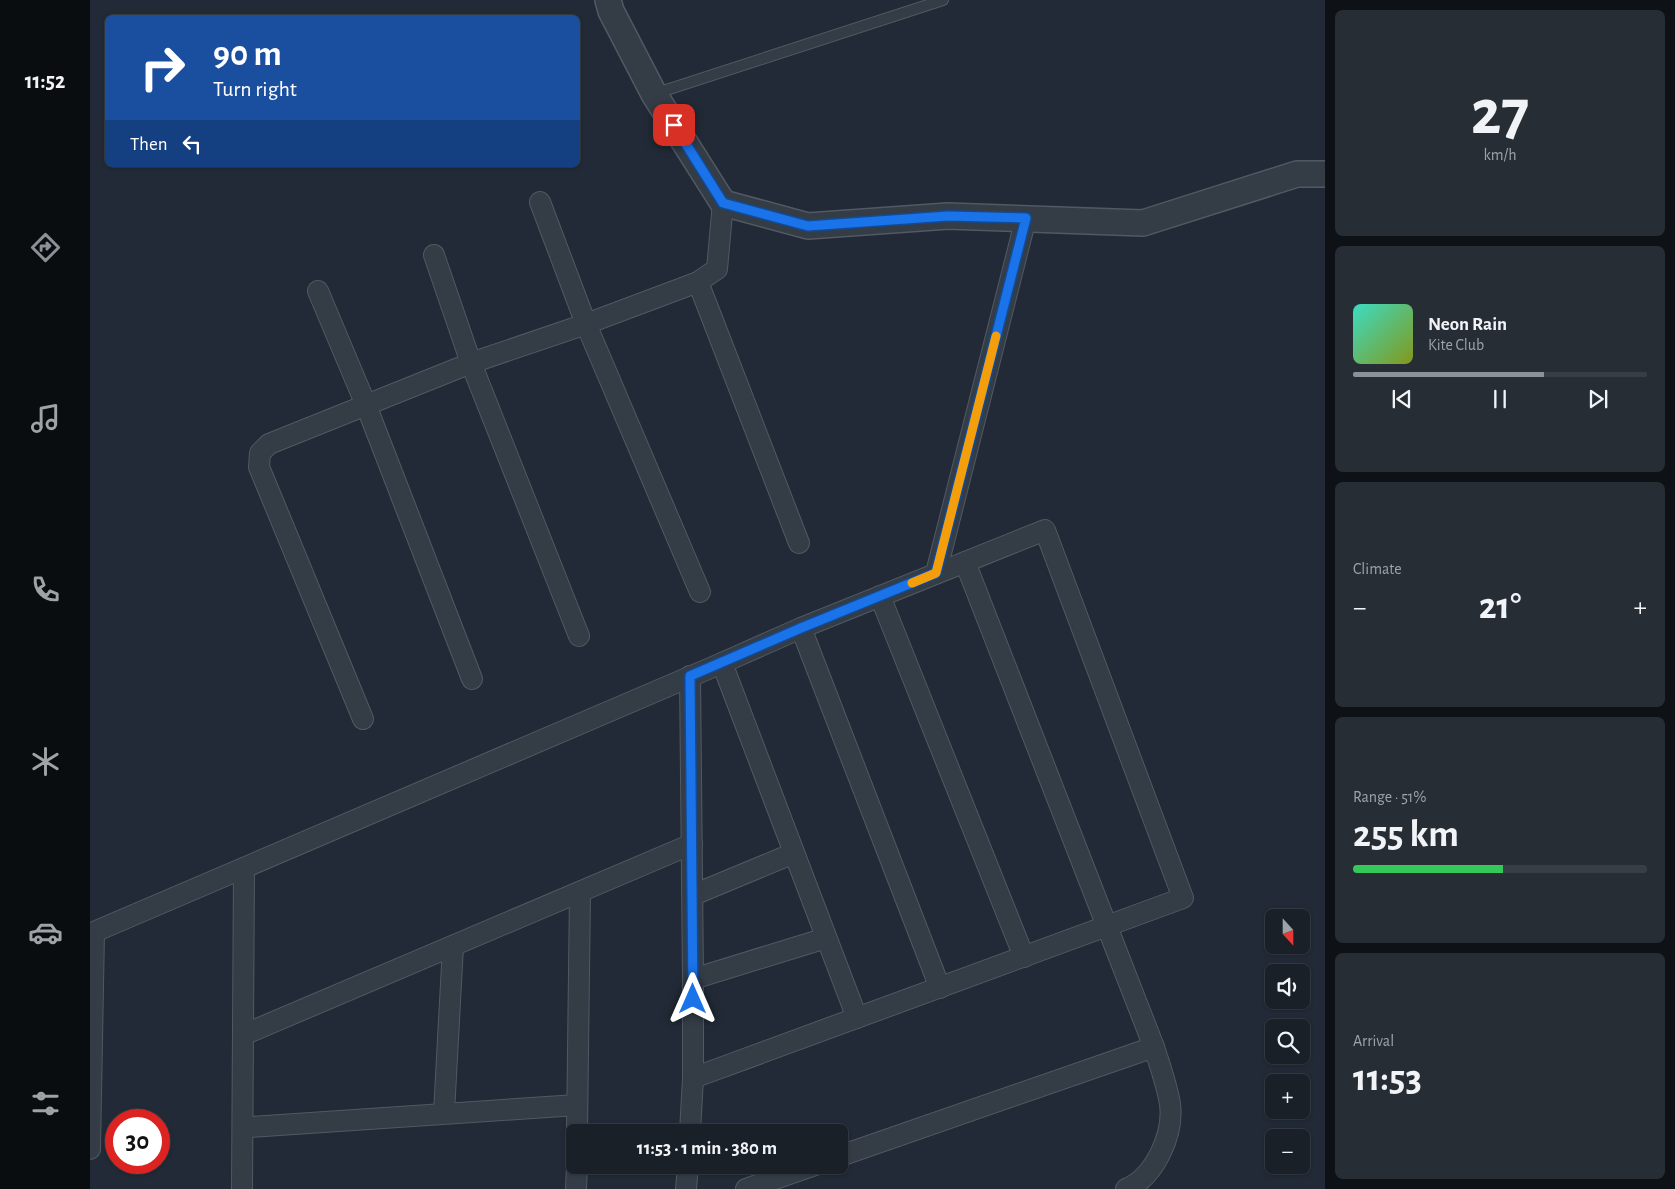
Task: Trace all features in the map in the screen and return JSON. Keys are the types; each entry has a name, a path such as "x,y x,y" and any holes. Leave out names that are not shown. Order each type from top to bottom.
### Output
{"street":[{"path":"363,719 259,467 260,453 269,444 472,363 586,324 698,282 717,269 723,203 654,94 611,11 608,0"},
{"path":"723,203 808,226 948,216 1143,223 1297,174 1325,174"},
{"path":"540,202 586,324 700,592"},
{"path":"936,573 1026,218"},
{"path":"434,255 472,363 579,636"},
{"path":"698,282 799,544"},
{"path":"318,291 366,405 472,679"},
{"path":"90,1149 94,932 801,628 1045,530 1183,898 693,1078"},
{"path":"966,562 1154,1047 1170,1105 1170,1126 1152,1170 1136,1185 1126,1189"},
{"path":"880,596 1024,957"},
{"path":"801,628 940,988"},
{"path":"722,663 857,1018"},
{"path":"690,676 693,895 693,1078 690,1124"},
{"path":"243,1036 692,844"},
{"path":"693,895 794,853"},
{"path":"242,1189 244,868"},
{"path":"577,1124 580,892"},
{"path":"693,979 826,938"},
{"path":"444,1113 452,946"},
{"path":"848,1153 1154,1047"},
{"path":"250,1126 577,1105"},
{"path":"576,1189 577,1174"},
{"path":"686,1189 687,1174"},
{"path":"746,1189 789,1174"}],"lane":[{"path":"654,94 943,0"}],"slow traffic":[{"path":"912,583 936,573 996,336"}],"route":[{"path":"674,125 723,203 808,226 948,216 1026,218 936,573 690,676 693,999"}]}
